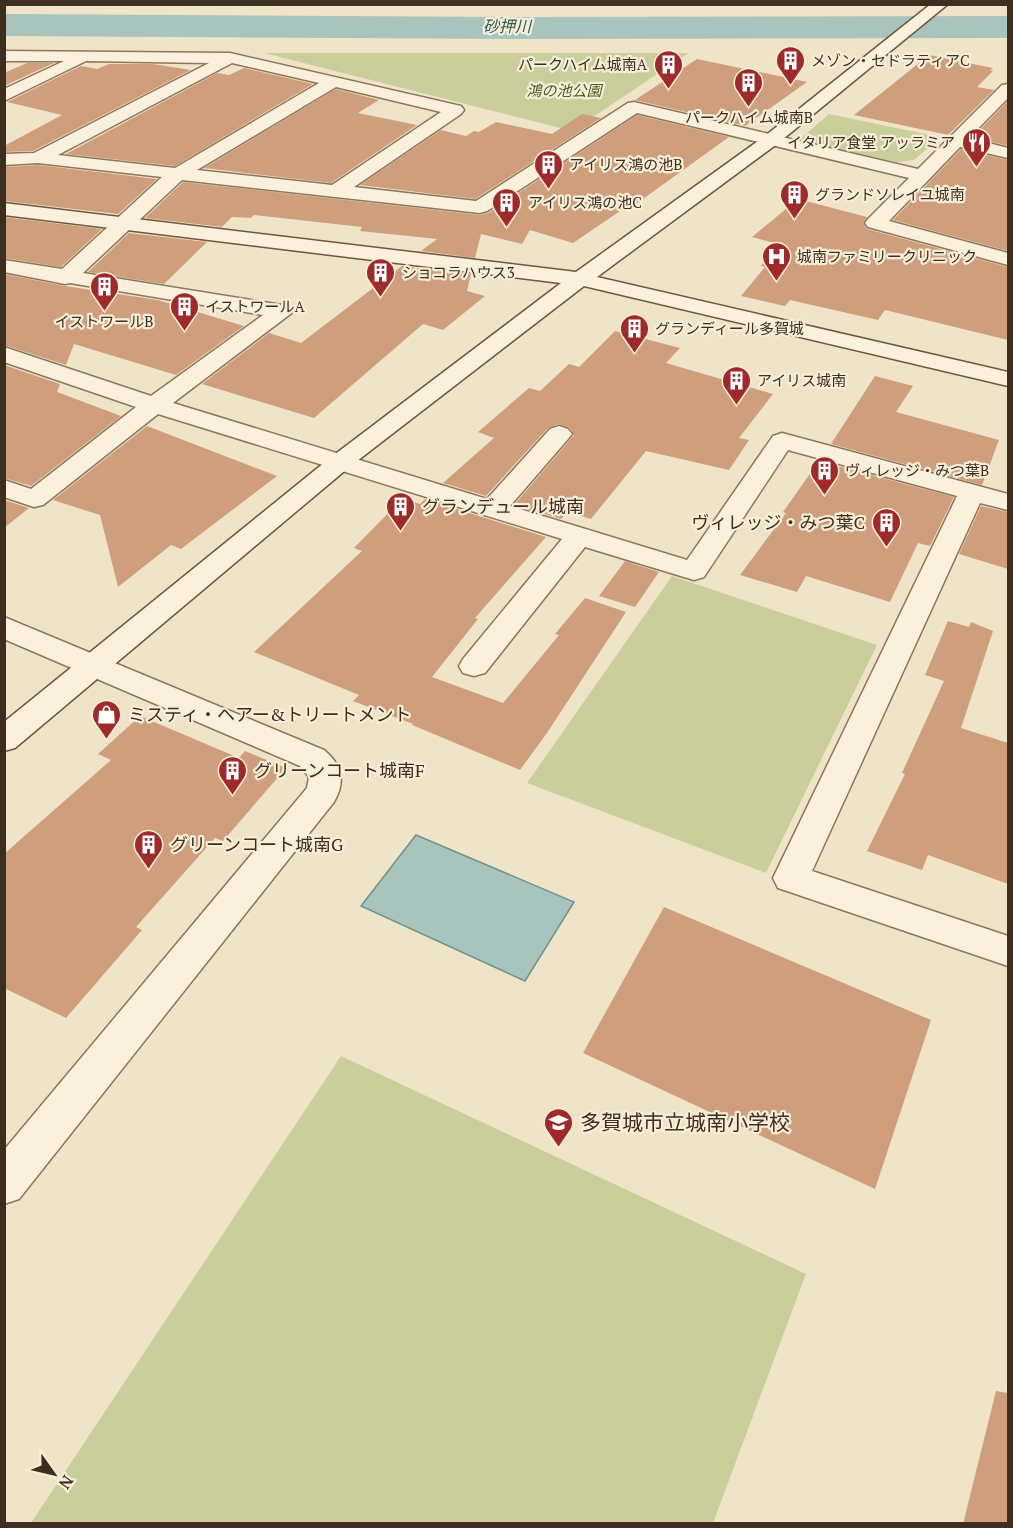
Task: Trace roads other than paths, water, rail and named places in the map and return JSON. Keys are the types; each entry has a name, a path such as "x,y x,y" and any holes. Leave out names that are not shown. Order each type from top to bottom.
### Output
{"street":[{"path":"4,740 339,463 580,279 771,140 941,4"},
{"path":"4,56 230,58 455,110 334,192"},
{"path":"4,96 88,56"},
{"path":"38,158 230,58"},
{"path":"65,278 177,174 333,82"},
{"path":"1008,89 875,223 1008,259"},
{"path":"4,160 38,158 480,207 634,107 922,176"},
{"path":"957,141 1008,153"},
{"path":"4,209 580,279 1008,379"},
{"path":"4,266 65,278 282,312 153,405 34,499 4,488"},
{"path":"4,354 153,405 694,572 782,441 1008,502"},
{"path":"492,509 559,434"},
{"path":"972,492 791,878 1008,951"},
{"path":"474,666 580,535"},
{"path":"4,627 312,758 324,768 327,781 322,793 4,1184"}],"water":[{"path":"416,835 574,902 525,981 361,906"}],"waterway":[{"name":"砂押川","path":"4,25 523,28 1008,27"}],"place":[{"name":"メゾン・セドラティアC","path":"790,86"},
{"name":"パークハイム城南A","path":"668,90"},
{"name":"パークハイム城南B","path":"749,108"},
{"name":"イタリア食堂 アッラミア","path":"976,168"},
{"name":"アイリス鴻の池B","path":"548,190"},
{"name":"グランドソレイユ城南","path":"794,220"},
{"name":"アイリス鴻の池C","path":"507,228"},
{"name":"城南ファミリークリニック","path":"776,282"},
{"name":"ショコラハウス3","path":"381,298"},
{"name":"イストワールB","path":"104,312"},
{"name":"イストワールA","path":"184,332"},
{"name":"グランディール多賀城","path":"634,354"},
{"name":"アイリス城南","path":"736,406"},
{"name":"ヴィレッジ・みつ葉B","path":"824,496"},
{"name":"グランデュール城南","path":"401,532"},
{"name":"ヴィレッジ・みつ葉C","path":"886,548"},
{"name":"ミスティ・ヘアー&トリートメント","path":"107,740"},
{"name":"グリーンコート城南F","path":"233,796"},
{"name":"グリーンコート城南G","path":"149,870"},
{"name":"多賀城市立城南小学校","path":"559,1148"}],"park label":[{"name":"鴻の池公園","path":"564,90"}]}
